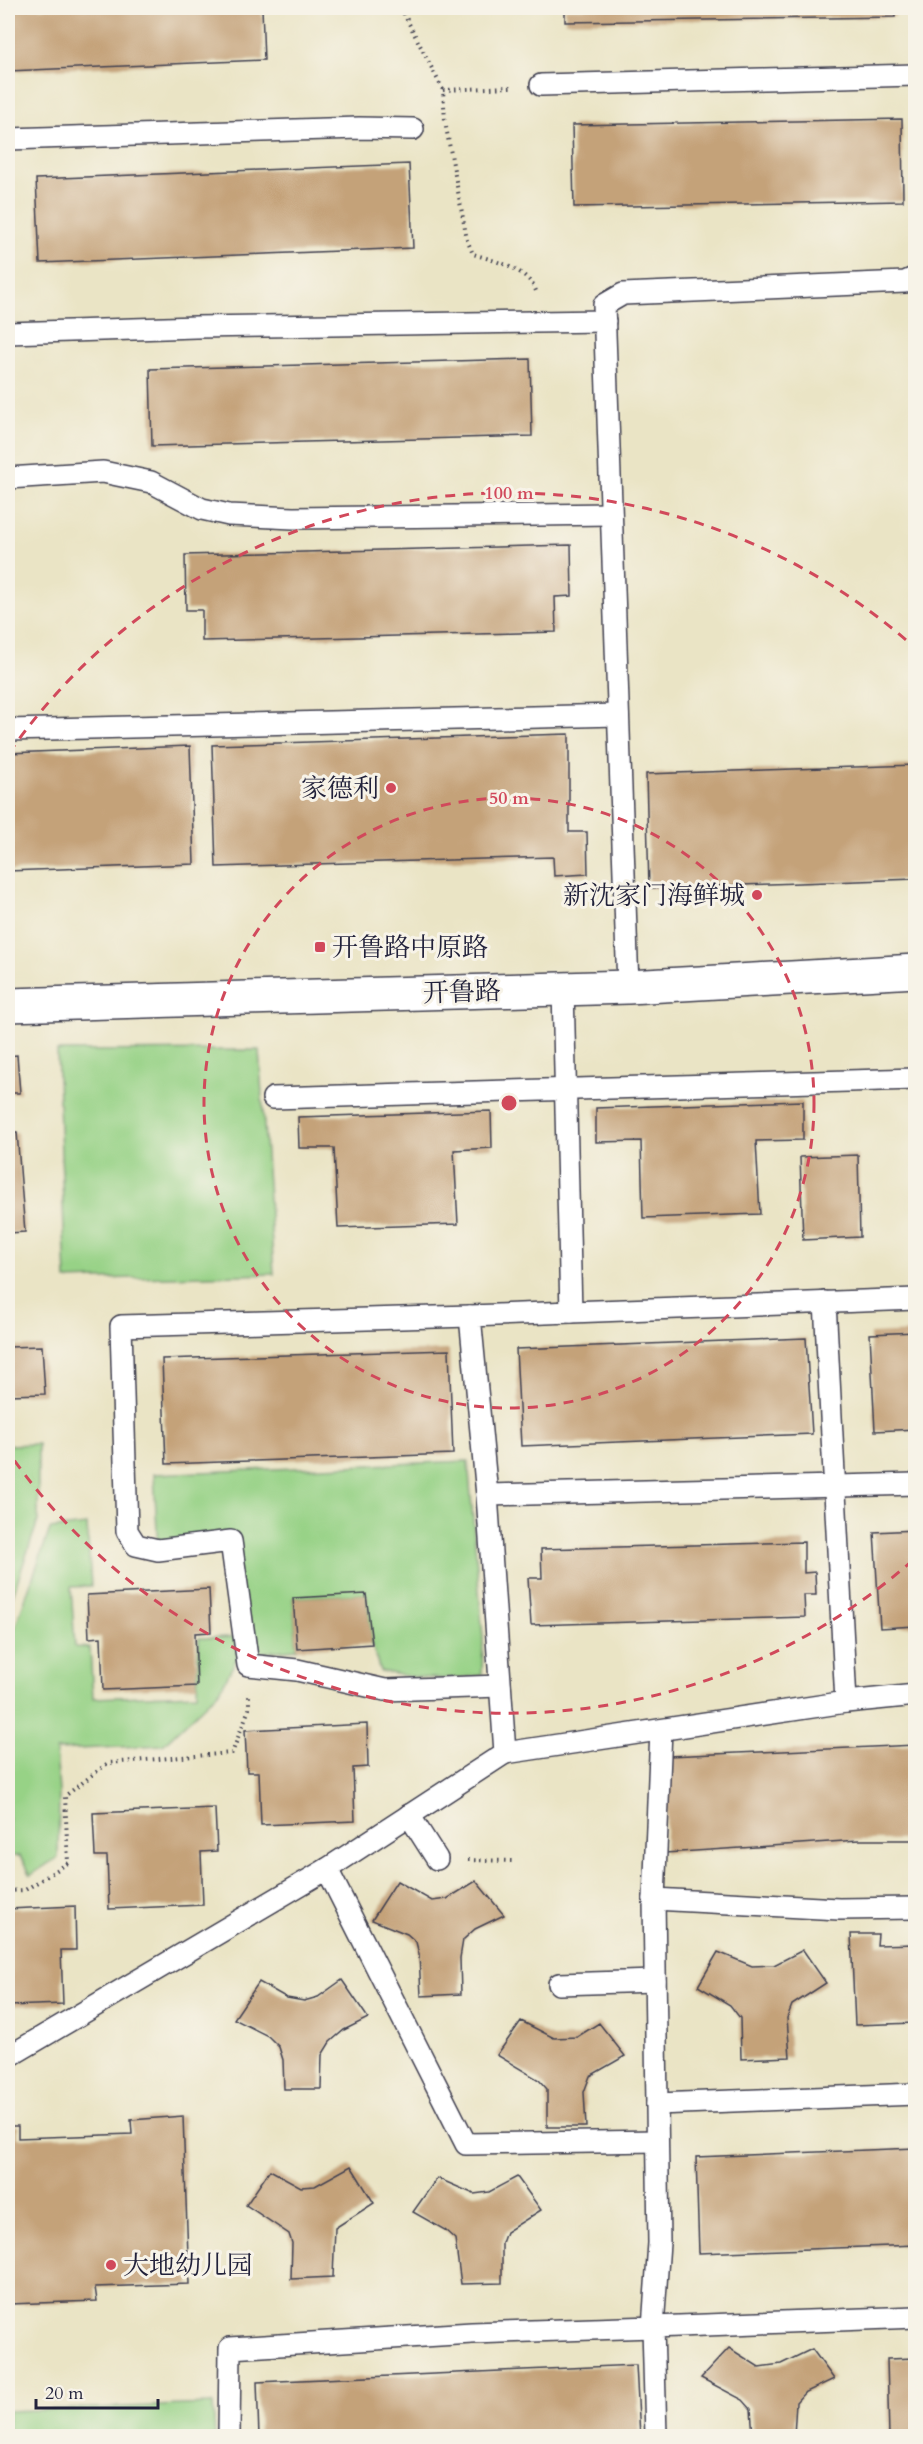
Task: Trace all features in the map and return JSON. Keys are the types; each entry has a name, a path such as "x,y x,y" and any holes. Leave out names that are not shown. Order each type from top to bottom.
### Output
{"street":[{"name":"开鲁路","path":"8,1005 628,987 915,971"}],"lane":[{"path":"541,85 915,75"},
{"path":"8,138 358,128 413,129"},
{"path":"628,987 604,305 623,294 905,282 915,277"},
{"path":"8,333 196,327 605,321"},
{"path":"8,478 103,472 151,482 202,509 229,515 292,518 611,514"},
{"path":"8,730 618,715"},
{"path":"563,989 571,1312"},
{"path":"273,1098 915,1079"},
{"path":"500,1686 385,1690 297,1670 248,1665 231,1541 158,1550 136,1545 128,1532 121,1326 470,1316 915,1299"},
{"path":"825,1302 837,1486 846,1702"},
{"path":"470,1316 487,1495 505,1753"},
{"path":"487,1495 915,1484"},
{"path":"8,2057 327,1869 505,1753 846,1702 915,1695"},
{"path":"656,2436 653,2327 659,2243 654,1899 661,1730"},
{"path":"409,1815 437,1859"},
{"path":"327,1869 466,2144 657,2140"},
{"path":"654,1899 839,1909 915,1908"},
{"path":"559,1984 655,1982"},
{"path":"657,2104 915,2094"},
{"path":"229,2436 230,2348 472,2333 915,2317"}],"path":[{"path":"402,8 443,90 446,124 466,240 473,254 508,265 532,281 546,321"},
{"path":"443,90 541,85"},
{"path":"8,1891 25,1890 68,1863 65,1796 108,1763 232,1753 249,1709 248,1665"},
{"path":"437,1859 515,1861"}],"green space":[{"path":"259,1050 274,1274 66,1280 57,1051"},
{"path":"38,1444 38,1521 8,1609 8,1445"},
{"path":"468,1461 483,1638 482,1675 431,1678 380,1671 372,1644 366,1594 293,1598 297,1649 246,1654 231,1542 158,1550 154,1474"},
{"path":"87,1525 91,1586 71,1587 75,1647 90,1648 93,1698 197,1694 199,1638 236,1637 237,1658 220,1690 163,1745 56,1750 59,1792 58,1857 31,1875 20,1856 8,1856 8,1647 50,1529"},
{"path":"213,2404 215,2436 8,2436 8,2411"}],"building":[{"path":"8,8 262,8 264,60 8,71"},
{"path":"565,8 895,8 895,17 565,22"},
{"path":"902,119 903,201 574,207 572,125"},
{"path":"409,164 413,248 40,263 36,179"},
{"path":"530,359 532,436 152,446 150,369"},
{"path":"571,545 572,596 555,597 556,632 202,641 202,610 186,610 185,555"},
{"name":"家德利","path":"569,734 569,832 587,832 588,874 554,876 553,857 216,867 212,745"},
{"path":"190,746 194,864 8,871 8,753"},
{"path":"916,765 916,879 649,888 646,774"},
{"path":"17,1055 20,1093 8,1093 8,1056"},
{"path":"803,1101 803,1140 756,1141 760,1214 643,1218 641,1141 596,1142 596,1108"},
{"path":"491,1111 492,1148 454,1150 458,1224 338,1228 334,1148 299,1148 298,1117"},
{"path":"8,1132 17,1132 25,1232 8,1233"},
{"path":"858,1155 860,1237 803,1240 800,1157"},
{"path":"916,1332 916,1429 875,1431 870,1334"},
{"path":"806,1338 812,1434 521,1446 516,1349"},
{"path":"42,1346 45,1394 8,1395 8,1347"},
{"path":"449,1350 453,1454 166,1464 162,1359"},
{"path":"916,1530 916,1626 880,1628 874,1532"},
{"path":"804,1542 804,1573 815,1572 816,1595 804,1595 805,1617 531,1625 528,1578 542,1578 541,1549"},
{"path":"209,1589 211,1632 195,1633 197,1686 103,1690 101,1637 89,1638 87,1595"},
{"path":"366,1594 372,1644 297,1649 293,1598"},
{"path":"367,1724 368,1767 353,1768 355,1821 261,1825 259,1772 247,1772 245,1730"},
{"path":"916,1745 916,1840 859,1840 665,1853 669,1756"},
{"path":"215,1808 217,1851 201,1852 203,1905 109,1909 107,1856 95,1856 93,1813"},
{"path":"397,1881 432,1901 447,1899 476,1881 504,1915 475,1929 463,1940 460,1958 461,1994 421,1996 419,1954 416,1942 407,1934 372,1920"},
{"path":"75,1906 76,1950 61,1950 63,2004 8,2006 8,1909"},
{"path":"851,1934 878,1934 877,1945 916,1944 916,2023 855,2025"},
{"path":"803,1950 826,1983 792,2005 787,2018 790,2057 741,2059 740,2018 730,2005 698,1986 718,1952 752,1966 774,1965"},
{"path":"342,1980 368,2018 344,2030 330,2042 322,2055 321,2089 284,2089 283,2060 279,2047 268,2036 234,2019 259,1982 287,1998 304,2001 318,1997"},
{"path":"521,2021 554,2038 577,2037 599,2023 625,2056 590,2076 584,2092 586,2127 547,2127 547,2089 539,2080 497,2055"},
{"path":"183,2116 189,2284 95,2287 97,2301 8,2304 8,2126 18,2126 18,2138 132,2134 131,2120"},
{"path":"916,2148 916,2245 699,2253 696,2157"},
{"path":"351,2166 374,2203 335,2228 333,2277 291,2279 292,2243 289,2234 246,2205 270,2170 301,2187 315,2186"},
{"path":"517,2177 541,2210 506,2232 502,2243 502,2283 461,2284 455,2239 445,2230 413,2212 437,2178 474,2194 489,2192"},
{"path":"729,2348 759,2367 781,2364 812,2349 834,2379 804,2393 796,2402 794,2436 753,2436 751,2409 743,2400 701,2378"},
{"path":"916,2358 916,2436 889,2436 887,2359"},
{"path":"636,2365 640,2436 259,2436 257,2382"}],"place":[{"name":"家德利","path":"391,788"},
{"name":"新沈家门海鲜城","path":"757,895"},
{"name":"开鲁路中原路","path":"320,947"},
{"name":"大地幼儿园","path":"111,2265"}]}
